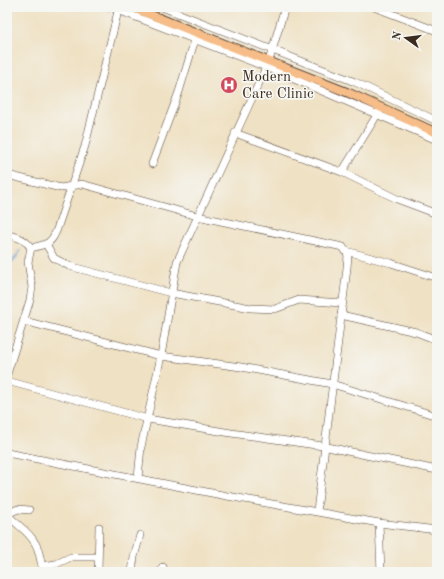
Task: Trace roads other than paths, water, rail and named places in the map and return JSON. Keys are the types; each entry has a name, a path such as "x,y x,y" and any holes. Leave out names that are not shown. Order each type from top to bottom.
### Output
{"main road":[{"path":"131,7 196,36 349,93 437,133"}],"street":[{"path":"110,7 196,36 179,92 152,164"},
{"path":"160,19 164,7 355,82 437,121"},
{"path":"138,478 141,447 161,356 177,262 268,64 285,7"},
{"path":"374,7 384,9 437,31"},
{"path":"31,248 46,244 53,239 89,131 118,9"},
{"path":"268,64 437,140"},
{"path":"349,93 355,82"},
{"path":"342,172 382,107"},
{"path":"235,133 342,172 397,199 437,214"},
{"path":"7,175 61,188 82,184 197,216 335,244 343,247 348,255 347,268 323,446 317,511"},
{"path":"7,235 14,236 28,244 31,248"},
{"path":"46,244 54,258 70,266 171,293 265,309 275,309 299,300 342,303"},
{"path":"7,374 24,321 32,287 28,265 31,248"},
{"path":"346,251 391,263 437,278"},
{"path":"341,315 416,332 437,340"},
{"path":"24,321 161,356 240,367 332,384 437,416"},
{"path":"7,381 148,419 231,434 323,446 437,470"},
{"path":"7,453 227,496 379,523 437,530"},
{"path":"29,510 18,509 7,514 13,522 36,543 44,569 71,557 97,556"},
{"path":"379,523 381,572"},
{"path":"98,572 97,556 99,526"},
{"path":"132,572 134,557 140,535"}],"waterway":[{"path":"7,265 14,260 20,251"}],"place":[{"name":"Modern Care Clinic","path":"229,85"}]}
